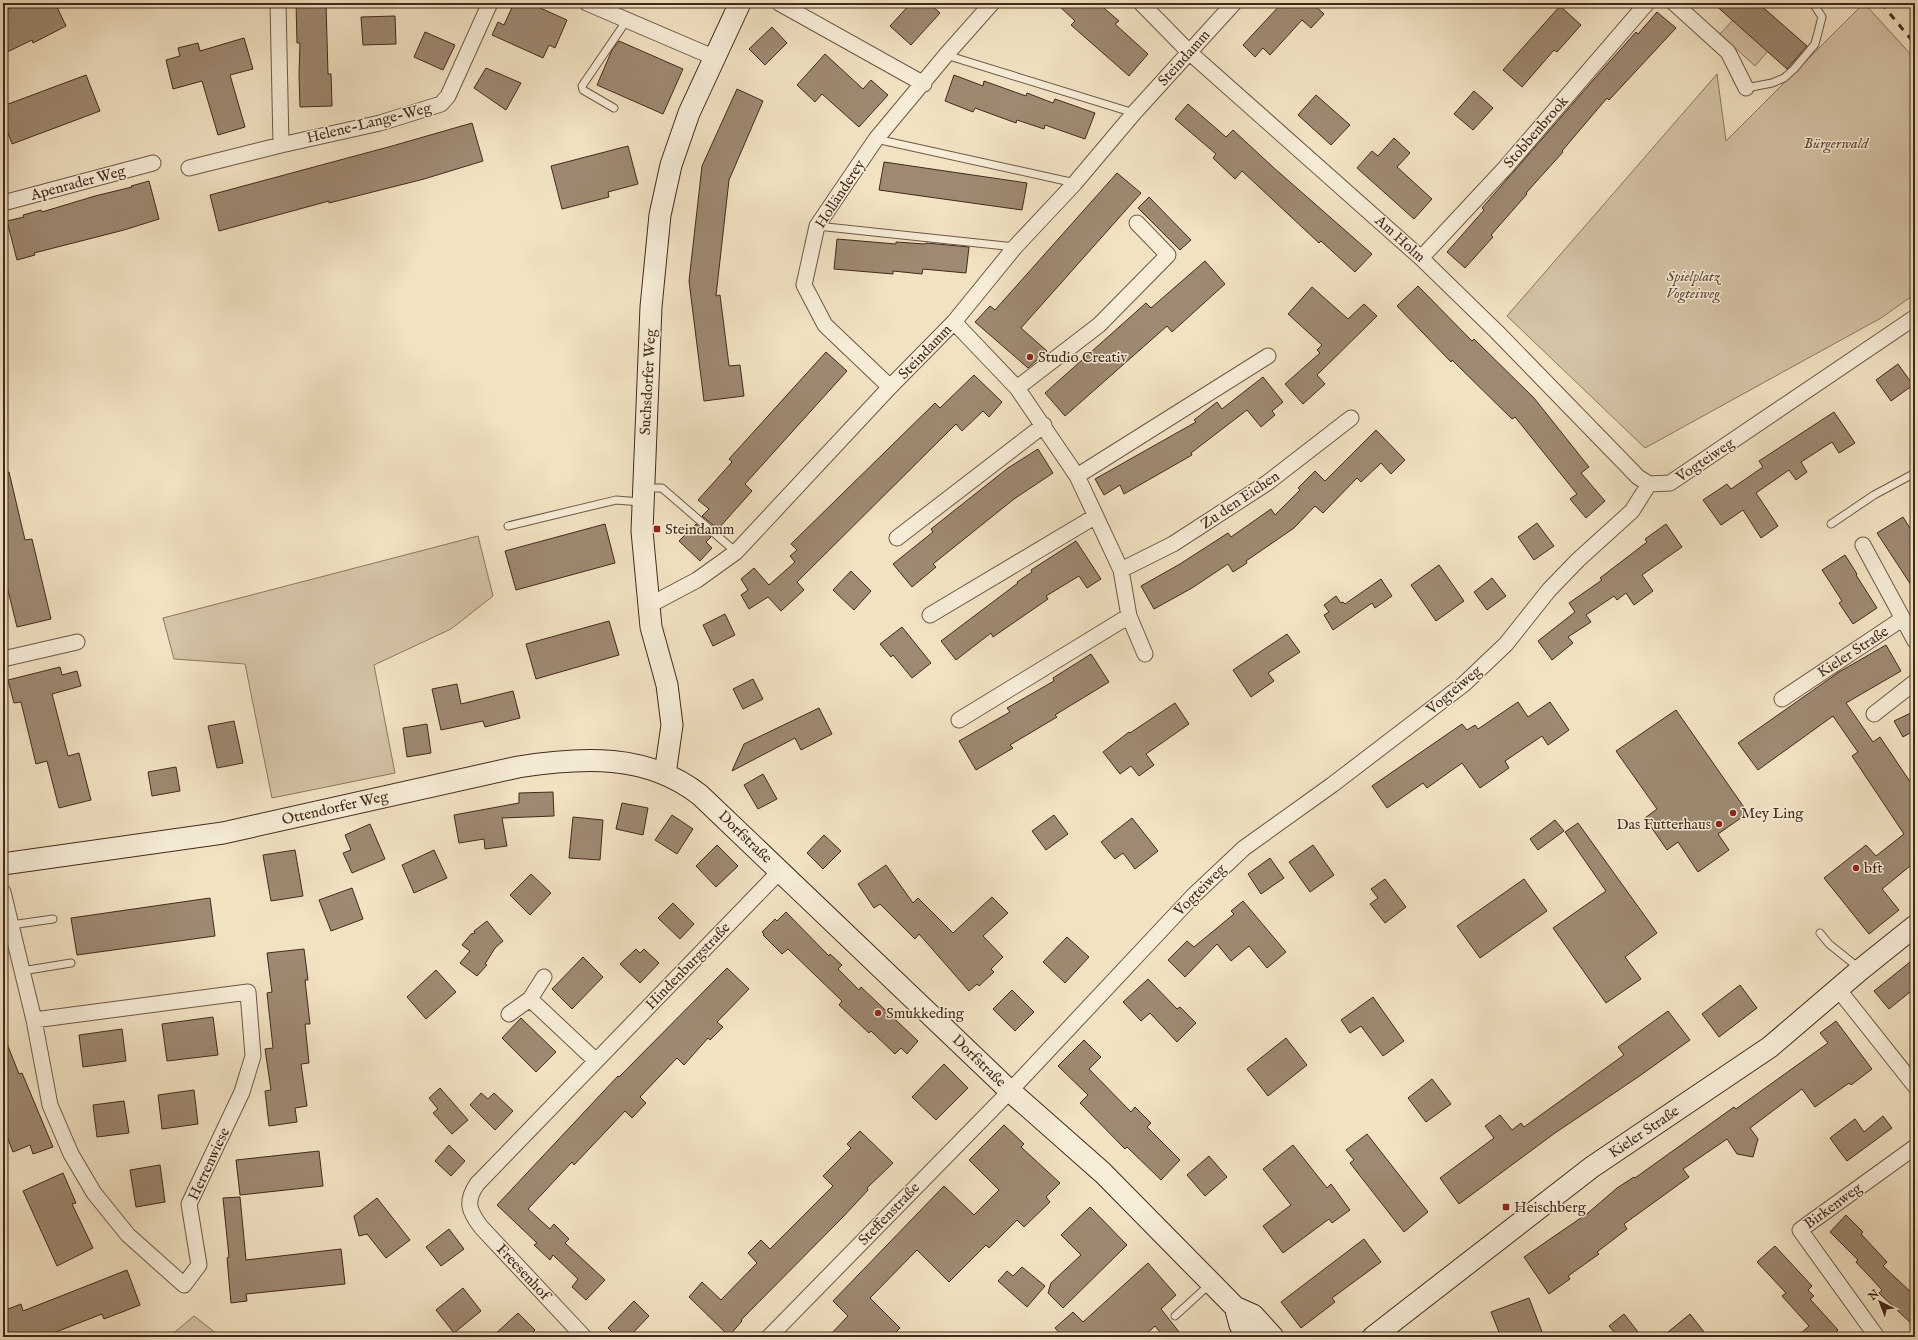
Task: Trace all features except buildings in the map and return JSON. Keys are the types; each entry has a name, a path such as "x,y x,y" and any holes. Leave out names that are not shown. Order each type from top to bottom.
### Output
{"main road":[{"name":"Suchsdorfer Weg","path":"665,774 672,724 667,685 651,627 642,531 651,307 660,215 671,165 689,113 713,58 740,3"},
{"name":"Ottendorfer Weg","path":"3,864 223,833 518,766 560,760 611,760 646,767 665,774"},
{"name":"Dorfstraße","path":"665,774 700,795 1010,1091 1103,1173 1212,1282 1234,1307 1240,1325 1248,1337"},
{"name":"Kieler Straße","path":"1373,1337 1592,1167 1770,1047 1860,970 1915,926"},
{"name":"Dorfstraße","path":"1234,1307 1253,1315 1273,1337"}],"street":[{"path":"278,3 281,145"},
{"name":"Helene-Lange-Weg","path":"189,168 281,145 380,123 442,104 448,96 490,3"},
{"path":"587,3 713,58"},
{"path":"779,3 924,84"},
{"name":"Holländerey","path":"890,387 825,325 804,285 817,226 876,139 924,84 946,55 992,3"},
{"name":"Am Holm","path":"1141,3 1189,52 1421,258 1496,331 1638,477 1649,484"},
{"name":"Steindamm","path":"648,606 696,580 736,552 890,387 954,322 1015,247 1075,183 1134,113 1234,3"},
{"name":"Stobbenbrook","path":"1421,258 1505,168 1647,3"},
{"path":"1674,3 1728,52 1746,88"},
{"name":"Apenrader Weg","path":"3,203 153,163"},
{"path":"1017,388 1099,325 1168,255 1137,223"},
{"name":"Vogteiweg","path":"1010,1091 1193,896 1244,848 1332,785 1464,684 1506,644 1549,590 1632,511 1649,484 1670,483 1915,319"},
{"path":"954,322 1017,388 1044,425 1077,476 1121,570 1129,616 1145,654"},
{"path":"1077,476 1268,356"},
{"name":"Zu den Eichen","path":"1121,570 1173,544 1267,483 1351,418"},
{"path":"897,538 1044,425"},
{"path":"930,615 1096,516"},
{"path":"1863,545 1902,619"},
{"path":"959,720 1129,616"},
{"name":"Kieler Straße","path":"1782,699 1902,619 1915,642"},
{"path":"3,659 77,642"},
{"path":"1874,714 1915,682"},
{"name":"Hindenburgstraße","path":"469,1204 471,1193 477,1184 780,871"},
{"name":"Herrenwiese","path":"3,892 34,1020 50,1106 72,1154 94,1193 128,1235 184,1285 199,1265 189,1204 242,1092 253,1056 248,992 34,1020"},
{"path":"509,1014 530,1000 544,977"},
{"path":"1838,989 1915,1086"},
{"path":"530,1000 596,1061"},
{"name":"Steffenstraße","path":"769,1337 1010,1091"},
{"name":"Birkenweg","path":"1877,1337 1800,1230 1915,1146"},
{"name":"Freesenhof","path":"469,1204 472,1215 481,1227 584,1337"}],"lane":[{"path":"1746,88 1772,83 1784,78 1794,69 1815,44 1822,17 1813,3"},
{"path":"614,108 588,94 583,90 582,86 627,20"},
{"path":"946,55 1134,113"},
{"path":"876,139 1075,183"},
{"path":"817,226 1015,247"},
{"path":"1831,524 1874,495 1915,473"},
{"path":"508,526 643,495 662,488 736,552"},
{"path":"11,925 53,919"},
{"path":"1820,934 1829,944 1860,970"},
{"path":"22,971 71,963"},
{"path":"1175,1316 1212,1282"}],"green space":[{"name":"Spielplatz Vogteiweg","path":"1864,3 1915,59 1915,294 1881,318 1645,448 1507,316 1717,74 1726,141"},
{"path":"1733,20 1768,51 1755,66 1720,34"},
{"path":"478,536 493,596 451,629 374,665 395,773 272,798 245,664 174,659 163,618"},
{"path":"194,1316 221,1337 169,1337"}],"railway":[{"path":"1881,3 1915,44"}],"place":[{"name":"Studio Creativ","path":"1030,357"},
{"name":"Steindamm","path":"657,529"},
{"name":"Mey Ling","path":"1733,813"},
{"name":"Das Futterhaus","path":"1719,824"},
{"name":"bft","path":"1856,868"},
{"name":"Smukkeding","path":"878,1013"},
{"name":"Heischberg","path":"1506,1207"}],"park label":[{"name":"Bürgerwald","path":"1836,143"}]}
